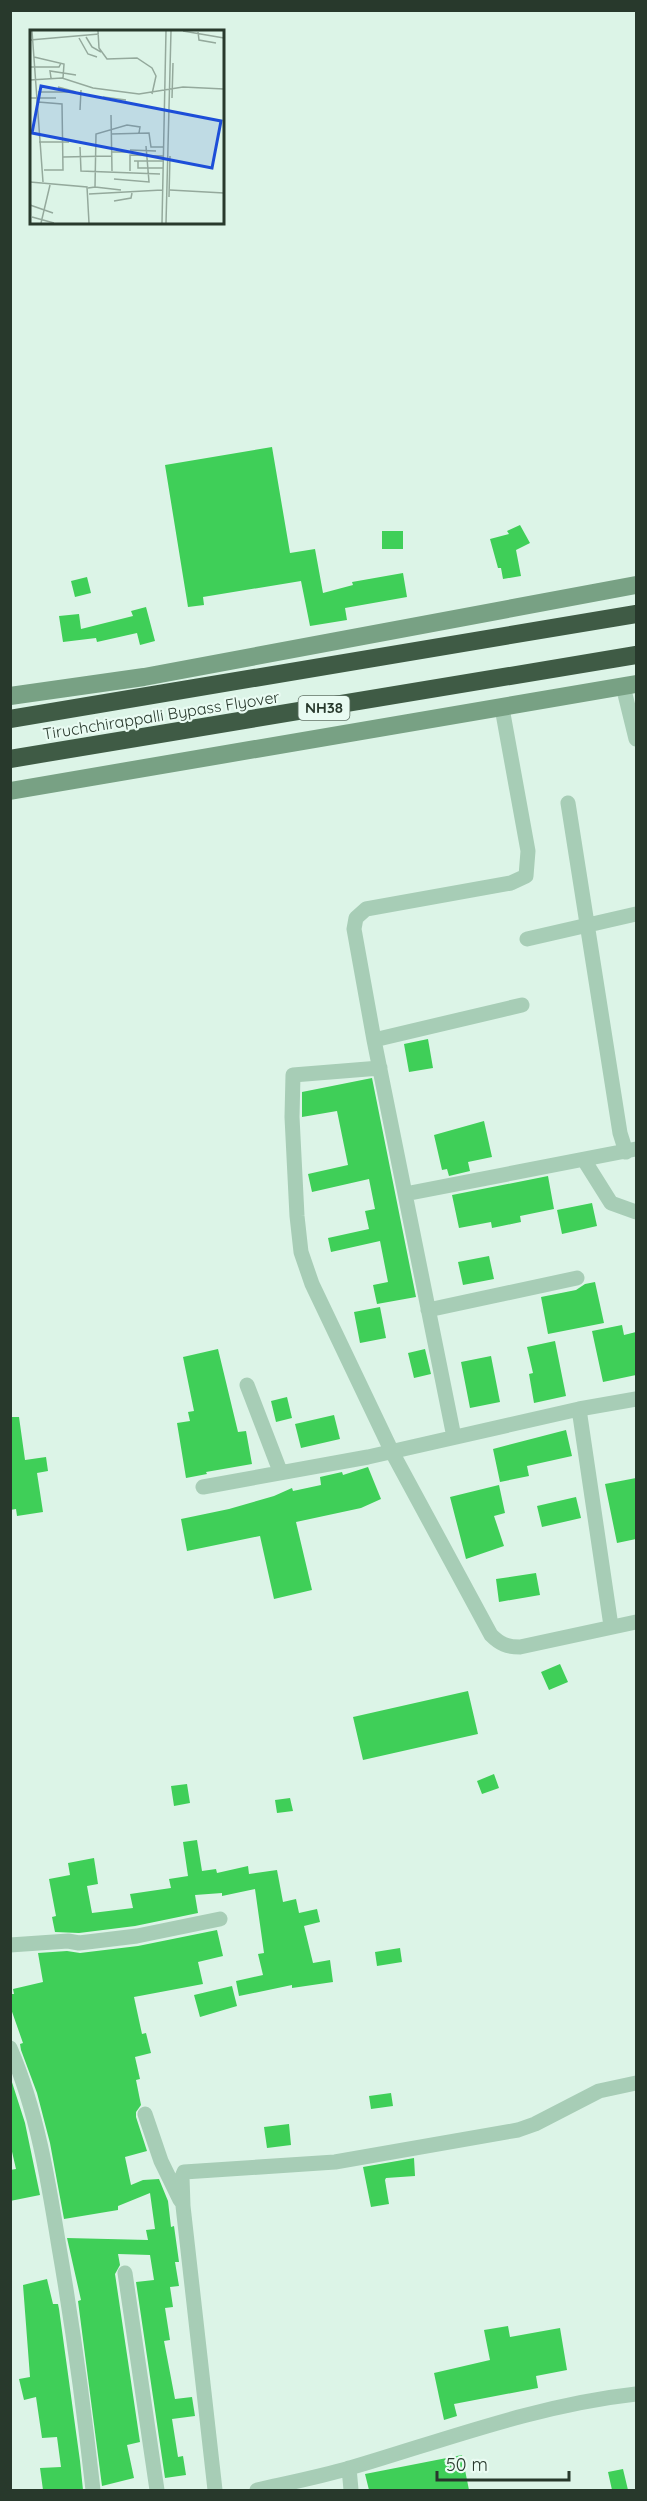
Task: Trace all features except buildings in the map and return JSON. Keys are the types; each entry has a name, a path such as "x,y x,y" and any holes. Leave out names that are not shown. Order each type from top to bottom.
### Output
{"highway":[{"name":"Tiruchchirappalli Bypass Flyover","path":"10,718 636,615"},
{"name":"Tiruchchirappalli Bypass Flyover","path":"10,759 636,655"}],"street":[{"path":"10,696 144,677 636,585"},
{"path":"10,791 630,685 636,739"},
{"path":"454,1437 374,1040 354,929 356,918 366,909 511,883 526,876 528,850 502,708"},
{"path":"405,1194 631,1150 620,1133 568,802"},
{"path":"527,939 636,914"},
{"path":"374,1040 522,1005"},
{"path":"380,1068 293,1075 292,1117 301,1252 312,1284 392,1452 496,1641 510,1647 520,1647 636,1622"},
{"path":"584,1160 611,1203 636,1212"},
{"path":"428,1310 577,1278"},
{"path":"247,1385 280,1471"},
{"path":"203,1487 392,1452 579,1409 636,1399"},
{"path":"579,1409 611,1626"},
{"path":"10,1945 68,1941 79,1943 137,1936 220,1919"},
{"path":"10,2048 22,2076 39,2139 55,2219 93,2490"},
{"path":"215,2490 183,2206 182,2177 189,2170 335,2162 518,2130 535,2124 605,2089 636,2083"},
{"path":"145,2114 161,2161 183,2206"},
{"path":"125,2273 157,2490"},
{"path":"257,2490 349,2468 539,2410 636,2394"},
{"path":"349,2468 351,2490"}]}
